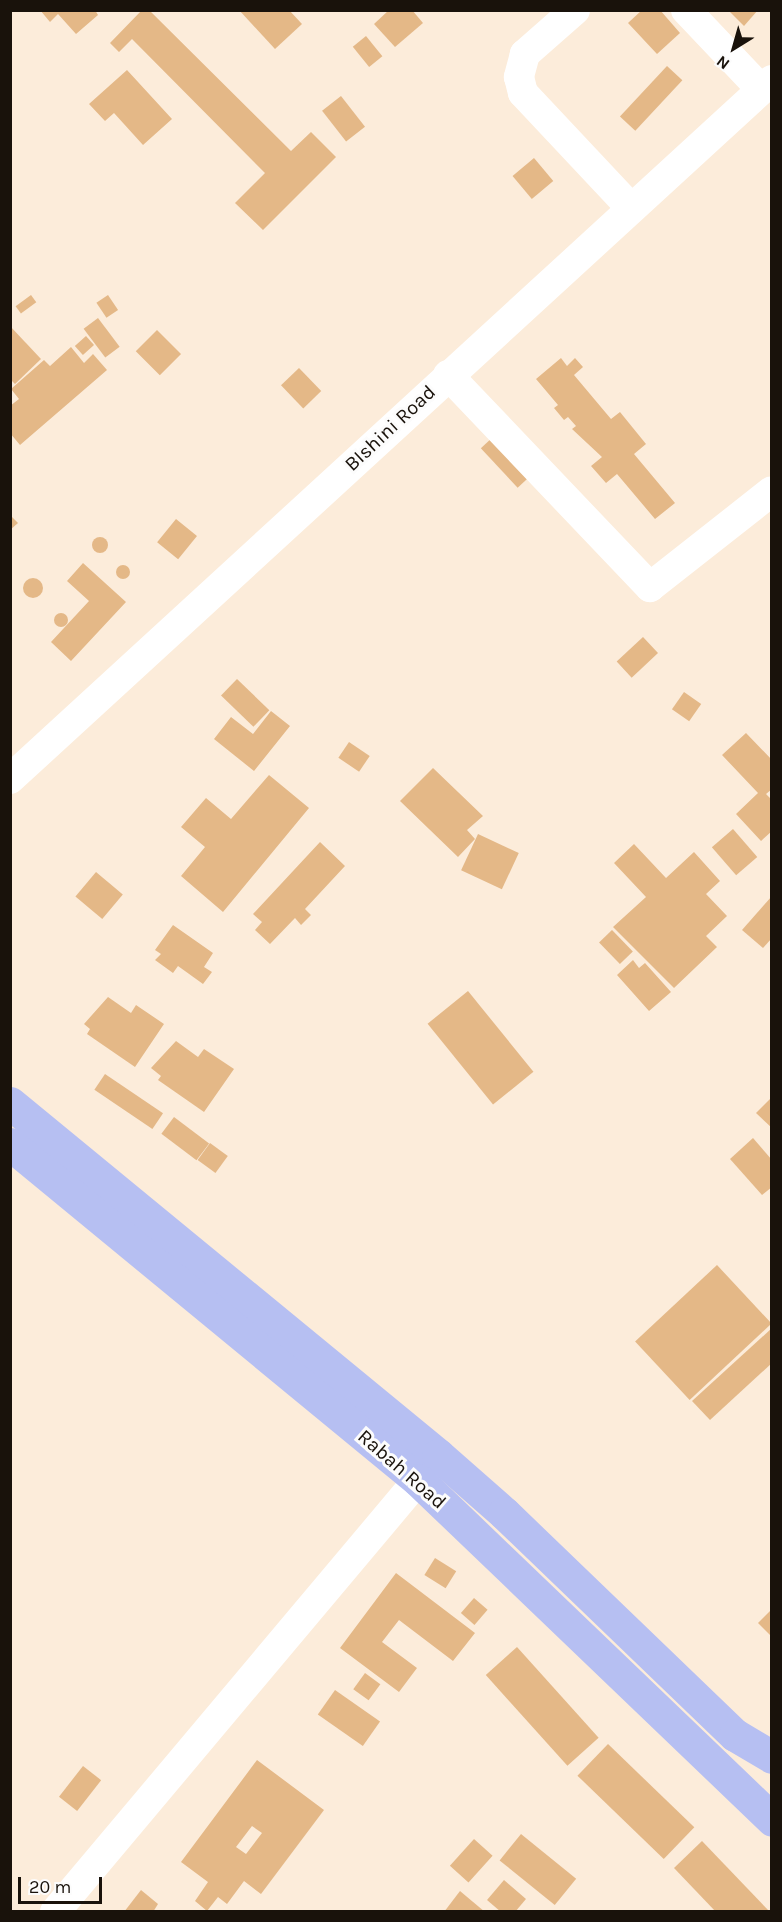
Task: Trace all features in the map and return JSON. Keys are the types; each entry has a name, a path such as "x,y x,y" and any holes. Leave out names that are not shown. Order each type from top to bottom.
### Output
{"main road":[{"name":"Rabah Road","path":"10,1102 446,1463 735,1736 771,1757"},
{"name":"Rabah Road","path":"10,1144 418,1480 771,1820"}],"street":[{"path":"575,10 525,54 519,76 523,93 630,207"},
{"path":"686,10 766,84"},
{"name":"BIshini Road","path":"10,779 766,84"},
{"path":"448,375 650,587 771,491"},
{"path":"55,1911 418,1480"}],"building":[{"path":"40,10 95,10 98,15 76,34 58,14 50,22"},
{"path":"142,10 149,10 291,151 311,132 336,157 263,230 235,203 265,173 132,39 119,52 110,43"},
{"path":"239,10 289,10 302,24 275,49"},
{"path":"389,10 412,10 423,23 395,47 374,24"},
{"path":"642,10 660,10 680,33 657,54 628,23"},
{"path":"728,10 758,10 744,26"},
{"path":"366,36 382,56 369,67 353,47"},
{"path":"667,66 682,80 635,131 620,116"},
{"path":"127,70 172,119 143,145 114,113 105,121 89,104"},
{"path":"341,96 365,127 346,142 322,111"},
{"path":"534,158 553,181 532,199 513,176"},
{"path":"31,295 36,302 21,313 16,306"},
{"path":"108,295 118,310 106,318 96,303"},
{"path":"98,318 120,347 105,358 84,329"},
{"path":"10,326 41,359 15,384 10,379"},
{"path":"157,330 181,354 160,375 136,351"},
{"path":"86,336 94,345 83,355 75,346"},
{"path":"71,347 84,363 93,354 107,370 20,445 10,433 10,406 19,399 11,389 44,360 50,366"},
{"path":"561,358 567,366 575,358 583,367 574,375 611,419 620,412 646,444 634,454 675,503 655,519 617,474 606,483 591,466 602,457 572,429 576,426 568,417 564,420 554,408 558,405 536,379"},
{"path":"299,368 321,391 303,408 281,385"},
{"path":"494,436 531,475 518,488 481,448"},
{"path":"10,515 18,523 10,530"},
{"path":"176,519 197,536 178,559 157,542"},
{"path":"100,537 108,545 100,553 92,545"},
{"path":"83,563 126,602 71,661 51,642 89,601 67,581"},
{"path":"123,565 128,567 130,572 128,577 123,579 118,577 116,572 118,567"},
{"path":"33,578 40,581 43,588 40,595 33,598 26,595 23,588 26,581"},
{"path":"61,613 66,615 68,620 66,625 61,627 56,625 54,620 56,615"},
{"path":"643,637 658,653 632,678 617,662"},
{"path":"237,679 269,710 253,727 221,696"},
{"path":"684,692 701,704 689,721 672,709"},
{"path":"271,711 290,726 254,771 214,739 231,717 253,734"},
{"path":"746,733 772,760 772,789 766,794 772,800 772,831 761,841 736,814 758,793 722,755"},
{"path":"349,742 370,756 359,772 338,758"},
{"path":"433,768 483,816 467,830 475,839 458,857 400,801"},
{"path":"269,775 309,808 223,912 181,876 205,847 181,827 206,798 231,819"},
{"path":"733,829 757,857 736,875 712,847"},
{"path":"478,834 519,853 502,889 461,870"},
{"path":"320,842 345,866 305,909 311,915 301,925 295,918 270,944 255,930 262,922 253,914"},
{"path":"634,844 666,878 694,852 720,881 706,894 727,916 706,936 717,947 674,988 613,927 646,897 614,863"},
{"path":"96,872 123,894 102,919 75,897"},
{"path":"772,896 772,938 763,948 742,930"},
{"path":"173,925 213,953 204,967 212,972 203,984 178,966 173,973 155,960 161,954 155,950"},
{"path":"612,930 633,952 620,964 599,943"},
{"path":"633,960 639,968 645,963 671,992 649,1011 617,975"},
{"path":"468,991 533,1072 493,1105 428,1024"},
{"path":"108,997 131,1013 136,1005 164,1024 135,1067 87,1034 90,1029 84,1024"},
{"path":"176,1041 198,1057 204,1049 234,1069 204,1112 158,1080 161,1076 151,1068"},
{"path":"105,1074 163,1113 152,1129 94,1090"},
{"path":"772,1097 772,1128 756,1113"},
{"path":"174,1117 209,1143 197,1160 161,1134"},
{"path":"753,1138 772,1160 772,1187 762,1195 730,1159"},
{"path":"210,1143 228,1156 215,1173 198,1160"},
{"path":"717,1265 772,1324 690,1400 635,1341"},
{"path":"772,1328 772,1363 710,1420 692,1401"},
{"path":"435,1558 456,1571 446,1588 424,1575"},
{"path":"396,1573 475,1633 453,1661 399,1620 382,1642 417,1668 399,1692 340,1648"},
{"path":"474,1598 488,1610 474,1625 461,1613"},
{"path":"772,1609 772,1637 758,1623"},
{"path":"517,1647 599,1738 567,1766 486,1675"},
{"path":"365,1673 380,1684 369,1700 353,1689"},
{"path":"335,1690 380,1722 363,1746 318,1715"},
{"path":"608,1744 694,1827 664,1859 577,1776"},
{"path":"257,1760 324,1810 261,1894 244,1881 227,1904 218,1897 207,1911 195,1901 208,1882 181,1862","holes":["252,1826 262,1833 246,1854 236,1847"]},
{"path":"83,1766 101,1780 77,1811 59,1797"},
{"path":"521,1834 576,1879 555,1905 500,1860"},
{"path":"474,1839 493,1856 468,1882 450,1866"},
{"path":"702,1841 770,1912 716,1912 674,1868"},
{"path":"504,1880 526,1899 515,1912 501,1912 487,1900"},
{"path":"141,1890 158,1904 153,1912 124,1912"},
{"path":"460,1891 485,1912 444,1912"}]}
